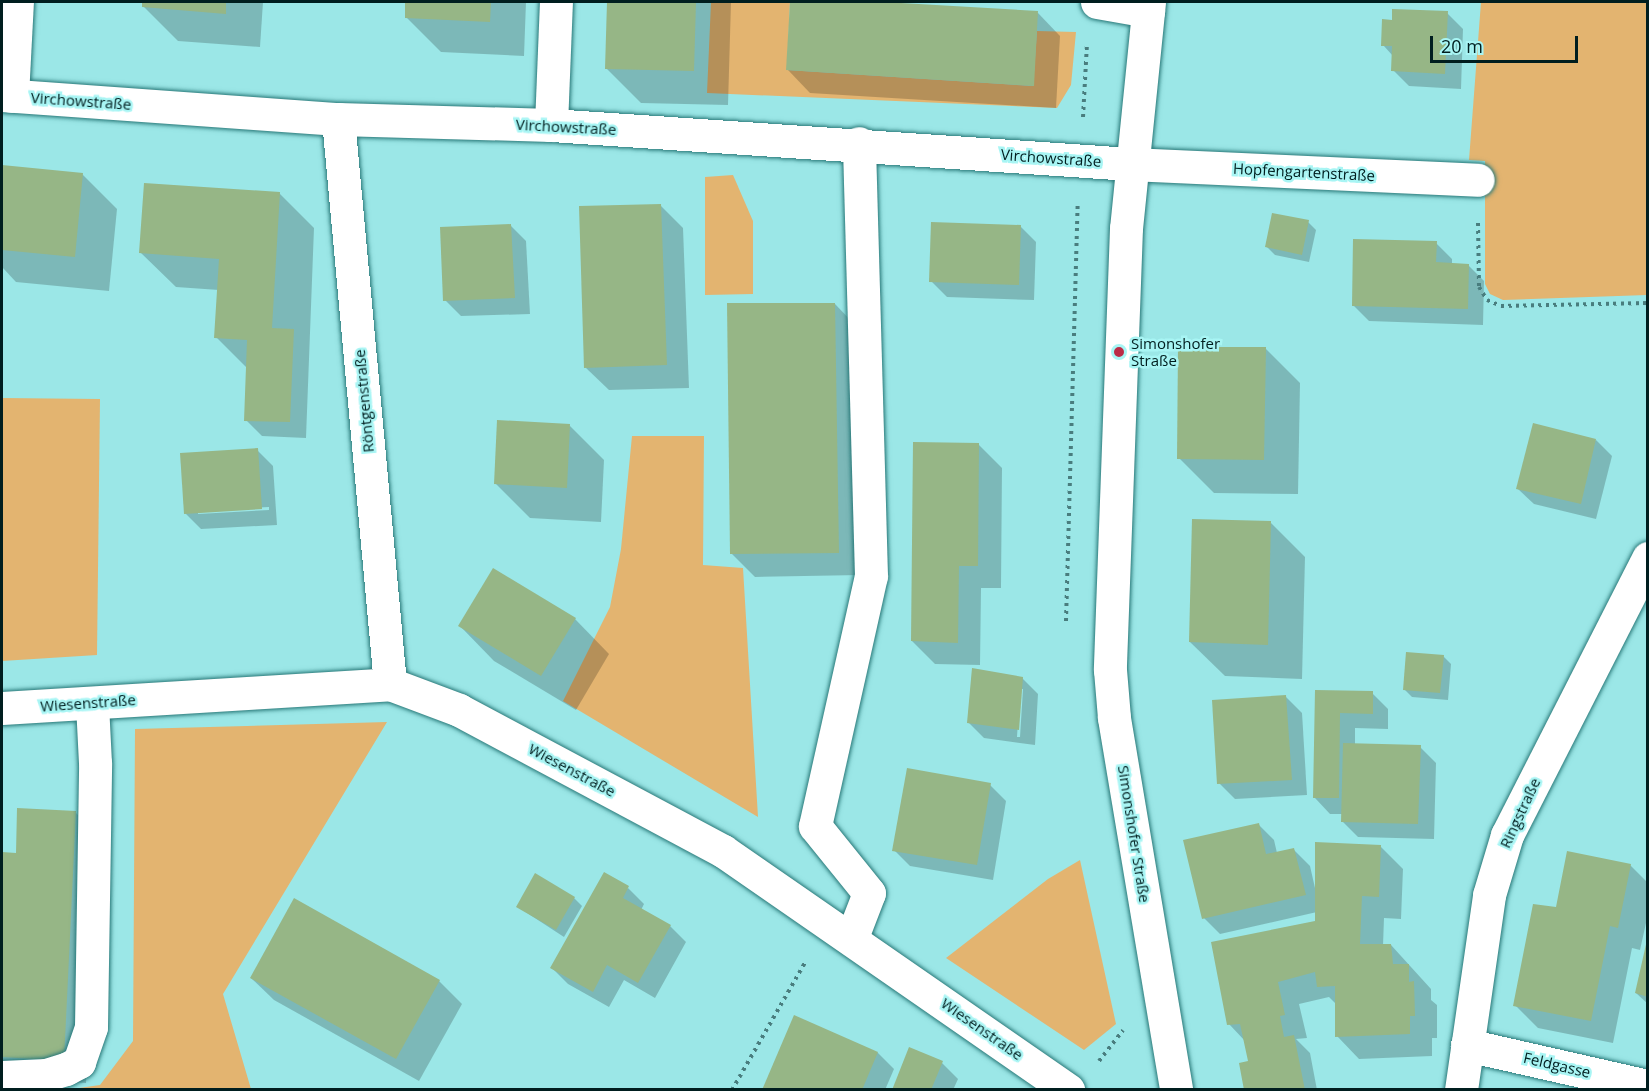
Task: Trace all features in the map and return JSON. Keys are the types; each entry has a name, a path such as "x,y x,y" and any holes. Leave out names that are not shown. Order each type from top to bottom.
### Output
{"street":[{"path":"7,95 17,2"},
{"path":"551,125 556,2"},
{"path":"1097,2 1148,6"},
{"name":"Simonshofer Straße","path":"1148,6 1130,164 1119,352 1110,670 1114,718 1176,1089"},
{"name":"Virchowstraße","path":"7,95 338,119 551,125 859,143 1130,164"},
{"name":"Röntgenstraße","path":"338,119 390,684"},
{"path":"840,929 869,893 815,826 871,576 859,143"},
{"name":"Hopfengartenstraße","path":"1130,164 1478,180"},
{"name":"Ringstraße","path":"1461,1089 1489,895 1507,835 1635,609 1647,558"},
{"name":"Wiesenstraße","path":"2,708 390,684 459,710 712,845 840,929 1068,1089"},
{"path":"2,1077 46,1075 66,1069 79,1062 87,1046 91,1027 95,764 92,703"},
{"name":"Feldgasse","path":"1467,1045 1647,1086"}],"path":[{"path":"1478,180 1479,287 1488,300 1501,306 1647,303"},
{"path":"732,1089 840,929"}],"shaded area":[{"path":"711,2 790,2 787,70 1033,86 1037,31 1076,32 1071,85 1057,108 707,93"},
{"path":"1481,2 1647,2 1647,295 1503,300 1490,294 1485,284 1485,161 1469,160"},
{"path":"733,175 753,221 753,294 705,295 705,177"},
{"path":"2,398 100,399 97,655 2,661"},
{"path":"632,436 704,436 703,565 743,568 758,817 563,701 610,607 621,549"},
{"path":"387,722 223,994 251,1089 72,1089 100,1085 133,1041 135,729"},
{"path":"1080,860 1116,1024 1084,1050 946,958 1048,879"}],"building":[{"path":"142,2 226,2 226,14 142,7"},
{"path":"405,2 491,2 490,22 405,18"},
{"path":"607,2 696,2 694,71 605,69"},
{"path":"790,2 884,2 1038,11 1034,86 786,70"},
{"path":"1392,9 1448,11 1445,74 1391,71 1392,46 1381,46 1382,19 1392,20"},
{"path":"2,165 83,173 75,257 2,250"},
{"path":"144,183 280,192 272,328 294,329 290,422 244,421 247,340 214,338 219,259 139,253"},
{"path":"661,204 667,365 584,368 579,206"},
{"path":"1272,213 1309,220 1302,255 1265,247"},
{"path":"931,222 1021,225 1019,285 929,282"},
{"path":"511,224 515,298 443,301 440,227"},
{"path":"1353,239 1437,241 1436,262 1469,264 1468,309 1352,306"},
{"path":"727,303 835,303 839,553 730,554"},
{"path":"1178,347 1266,347 1264,460 1177,459"},
{"path":"497,420 570,424 567,488 494,484"},
{"path":"1533,423 1596,439 1581,504 1516,489"},
{"path":"913,442 979,443 978,566 959,566 958,643 911,641"},
{"path":"258,448 262,509 184,514 180,453"},
{"path":"1192,519 1271,521 1268,645 1189,642"},
{"path":"493,568 576,618 541,676 458,626"},
{"path":"1406,652 1444,655 1440,693 1403,690"},
{"path":"972,668 1023,677 1019,730 967,723"},
{"path":"1315,690 1373,691 1373,714 1340,713 1339,798 1313,798"},
{"path":"1286,695 1292,780 1217,784 1212,700"},
{"path":"1343,743 1421,745 1418,824 1341,822"},
{"path":"907,768 991,783 977,865 892,851"},
{"path":"17,808 76,811 64,1061 2,1057 2,852 16,853"},
{"path":"1259,823 1266,854 1294,848 1306,895 1202,919 1183,840"},
{"path":"1315,842 1381,845 1379,897 1362,896 1360,944 1391,944 1393,964 1409,964 1409,982 1414,981 1415,1016 1410,1016 1410,1034 1335,1037 1335,986 1317,987 1315,972 1278,982 1285,1015 1280,1016 1284,1037 1294,1035 1305,1090 1244,1090 1239,1063 1248,1061 1240,1024 1227,1025 1211,942 1315,921"},
{"path":"1567,851 1631,864 1618,928 1610,926 1591,1021 1513,1006 1533,904 1556,907"},
{"path":"604,872 629,886 623,898 671,925 638,983 607,965 593,992 550,968"},
{"path":"535,873 575,897 556,930 516,907"},
{"path":"294,898 440,980 396,1059 250,978"},
{"path":"1648,940 1648,997 1635,993"},
{"path":"794,1015 878,1052 862,1090 762,1090"},
{"path":"909,1047 943,1061 931,1090 892,1090"}],"place":[{"name":"Simonshofer Straße","path":"1119,352"}]}
